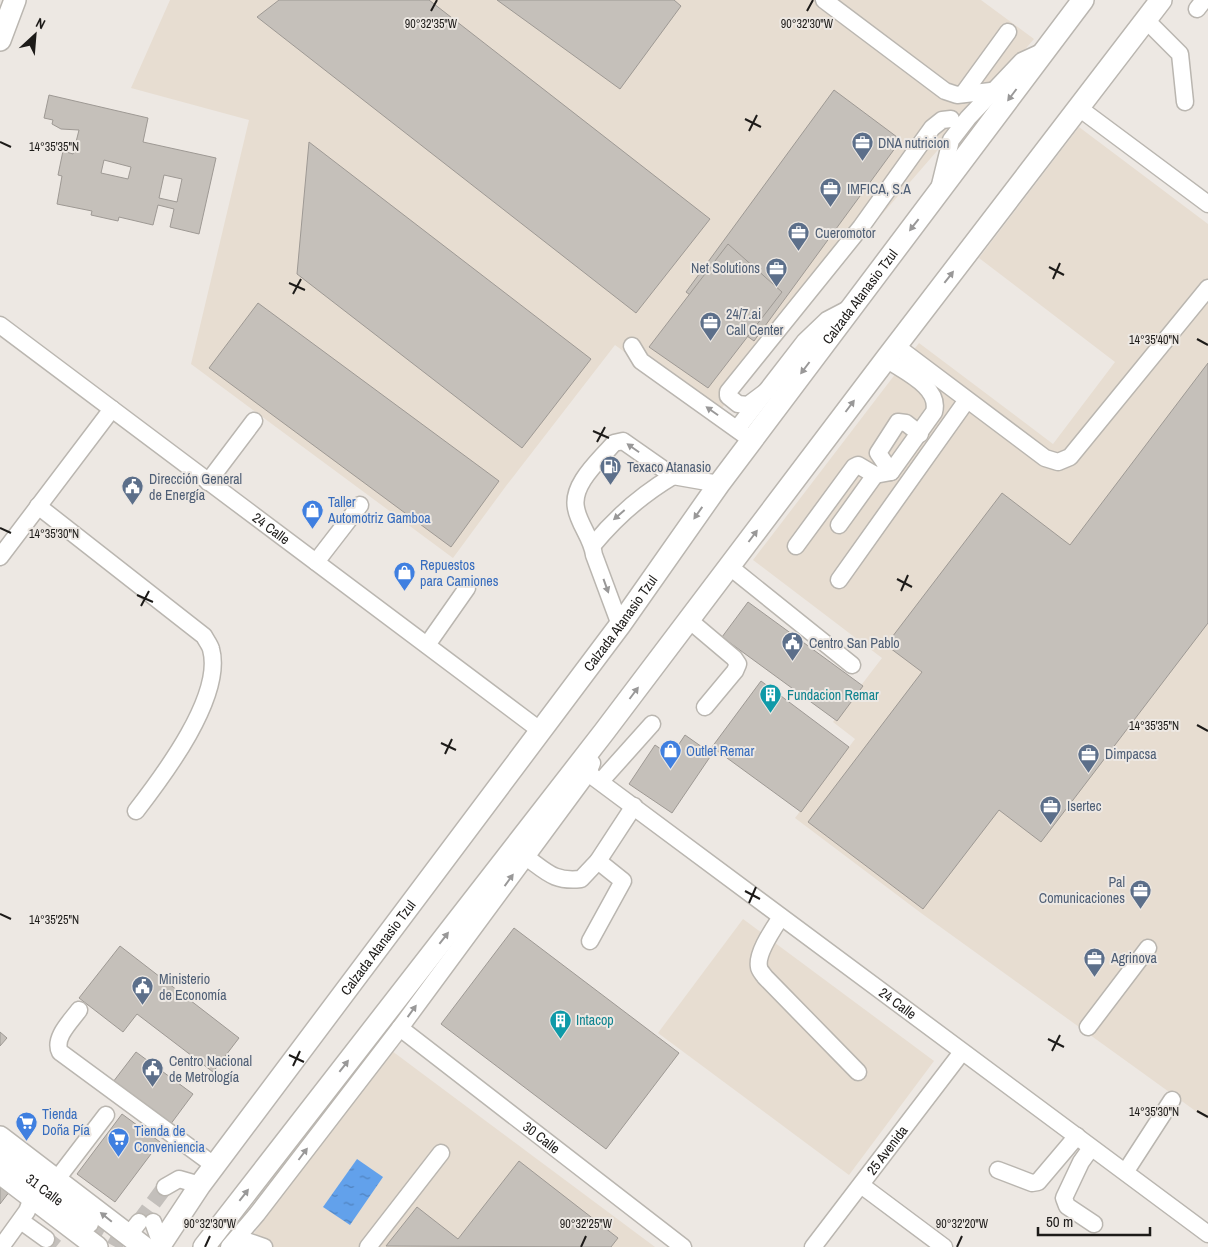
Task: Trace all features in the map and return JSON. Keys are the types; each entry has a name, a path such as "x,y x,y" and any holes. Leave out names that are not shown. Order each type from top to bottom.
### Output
{"main road":[{"name":"Calzada Atanasio Tzul","path":"147,1236 200,1185 215,1166 620,625 719,484 744,435 850,308 1046,50 1071,8 1083,0"},
{"path":"204,1247 604,732 891,352 1161,0"},
{"path":"0,40 17,1"},
{"path":"0,1137 57,1179 147,1236"},
{"path":"0,1173 97,1247"}],"street":[{"path":"824,0 945,91 964,94 991,91"},
{"path":"1146,20 1180,54 1185,102"},
{"path":"964,94 1008,32"},
{"path":"951,140 991,91 1022,61 1046,50"},
{"path":"938,192 951,140 950,105 945,91"},
{"path":"1079,108 1208,204"},
{"path":"768,390 748,405 738,404 728,396 728,392 861,227 932,128 942,120 951,119"},
{"path":"891,352 967,400 1046,458 1058,462 1070,457 1208,288"},
{"path":"632,346 642,362 744,435 768,390 805,341 827,320 850,308"},
{"name":"24 Calle","path":"0,325 541,730"},
{"path":"796,546 854,467 858,465 875,475 891,472 934,412 934,401 928,388 891,352"},
{"path":"839,580 967,400"},
{"path":"0,557 112,409"},
{"path":"208,482 254,421"},
{"path":"891,472 878,453 898,422 906,423 920,434"},
{"path":"620,625 594,555 593,546 576,508 576,490 614,443 623,441 672,476 719,484"},
{"path":"839,525 875,475"},
{"path":"593,546 612,522 646,492 672,476"},
{"path":"316,562 360,505"},
{"path":"38,506 204,636 211,649 211,681 189,734 172,765 136,812"},
{"path":"730,566 852,665"},
{"path":"427,645 468,588"},
{"path":"689,620 734,658 738,664 735,671 705,707"},
{"path":"264,1247 234,1242 400,1028 526,857 595,777 652,724"},
{"path":"595,777 604,732"},
{"name":"24 Calle","path":"595,777 1208,1234"},
{"path":"526,857 552,876 565,880 582,878 598,861 634,806"},
{"path":"590,941 623,882 598,861"},
{"path":"782,917 768,938 760,957 759,968 765,977 858,1072"},
{"path":"1088,1027 1148,948"},
{"path":"78,1010 59,1039 58,1048 60,1052 215,1166"},
{"name":"30 Calle","path":"400,1028 683,1247"},
{"name":"25 Avenida","path":"813,1247 962,1052"},
{"path":"1126,1171 1172,1100"},
{"path":"57,1179 106,1115"},
{"path":"998,1170 1032,1182 1038,1182 1076,1136"},
{"path":"1091,1148 1081,1162 1064,1198 1067,1206 1094,1224"},
{"path":"368,1247 440,1153"},
{"name":"31 Calle","path":"0,1156 90,1224"},
{"path":"165,1187 179,1179 200,1185"},
{"path":"861,1185 944,1247"},
{"path":"1,1247 21,1220 32,1198"},
{"path":"21,1220 42,1236 50,1211"}],"shaded area":[{"path":"170,0 981,0 1034,39 761,354 715,418 615,345 453,558 191,364 249,120 131,88"},
{"path":"1079,127 1208,224 1208,1120 921,913 795,818 855,739 833,722 882,658 753,560 919,343 1053,444 1115,362 979,258"},
{"path":"743,919 934,1061 849,1175 658,1033"},
{"path":"388,1048 655,1247 244,1247"}],"water":[{"path":"357,1159 383,1177 350,1225 323,1207"}],"building":[{"path":"279,0 429,0 710,219 636,313 257,17"},
{"path":"497,0 674,0 681,6 620,89"},
{"path":"834,90 901,140 754,341 686,292"},
{"path":"49,95 148,118 143,142 216,158 199,234 170,227 174,209 158,205 153,225 119,217 118,221 91,215 92,211 57,204 62,176 58,175 63,151 73,154 79,130 61,129 52,124 53,120 44,118","holes":["104,160 131,167 128,179 101,173","164,175 182,179 177,202 159,198"]},
{"path":"309,142 591,359 522,448 297,274"},
{"path":"728,244 782,292 708,388 649,347"},
{"path":"258,303 499,481 451,547 209,368"},
{"path":"1208,363 1208,623 1041,842 999,810 923,909 808,822 922,672 886,645 1002,493 1070,545"},
{"name":"Centro San Pablo","path":"748,602 863,686 837,721 722,637"},
{"name":"Fundacion Remar","path":"761,681 849,747 801,812 712,747"},
{"name":"Outlet Remar","path":"685,735 712,754 672,813 629,784 655,745 671,756"},
{"name":"Intacop","path":"514,928 679,1053 606,1149 441,1024"},
{"name":"Ministerio de Economía","path":"120,946 239,1038 213,1072 137,1014 123,1032 79,998"},
{"path":"0,1032 7,1038 0,1046"},
{"name":"Centro Nacional de Metrología","path":"136,1052 193,1094 170,1125 113,1082"},
{"name":"Tienda de Conveniencia","path":"122,1114 160,1142 115,1202 77,1174"},
{"path":"519,1161 618,1238 611,1247 386,1246 417,1207 458,1239"},
{"path":"0,1184 10,1191 0,1204"}],"tunnel":[{"path":"139,1222 165,1187"},
{"path":"90,1224 132,1247"},
{"path":"46,1239 56,1247"}],"place":[{"name":"DNA nutricion","path":"862,162"},
{"name":"IMFICA, S.A","path":"831,208"},
{"name":"Cueromotor","path":"799,252"},
{"name":"Net Solutions","path":"776,287"},
{"name":"24/7.ai Call Center","path":"710,341"},
{"name":"Texaco Atanasio","path":"611,486"},
{"name":"Dirección General de Energía","path":"133,506"},
{"name":"Taller Automotriz Gamboa","path":"312,529"},
{"name":"Repuestos para Camiones","path":"404,592"},
{"name":"Centro San Pablo","path":"793,662"},
{"name":"Fundacion Remar","path":"771,714"},
{"name":"Outlet Remar","path":"670,770"},
{"name":"Dimpacsa","path":"1089,773"},
{"name":"Isertec","path":"1051,825"},
{"name":"Pal Comunicaciones","path":"1141,909"},
{"name":"Agrinova","path":"1095,977"},
{"name":"Ministerio de Economía","path":"143,1006"},
{"name":"Intacop","path":"560,1039"},
{"name":"Centro Nacional de Metrología","path":"153,1088"},
{"name":"Tienda Doña Pía","path":"26,1141"},
{"name":"Tienda de Conveniencia","path":"118,1158"}]}
